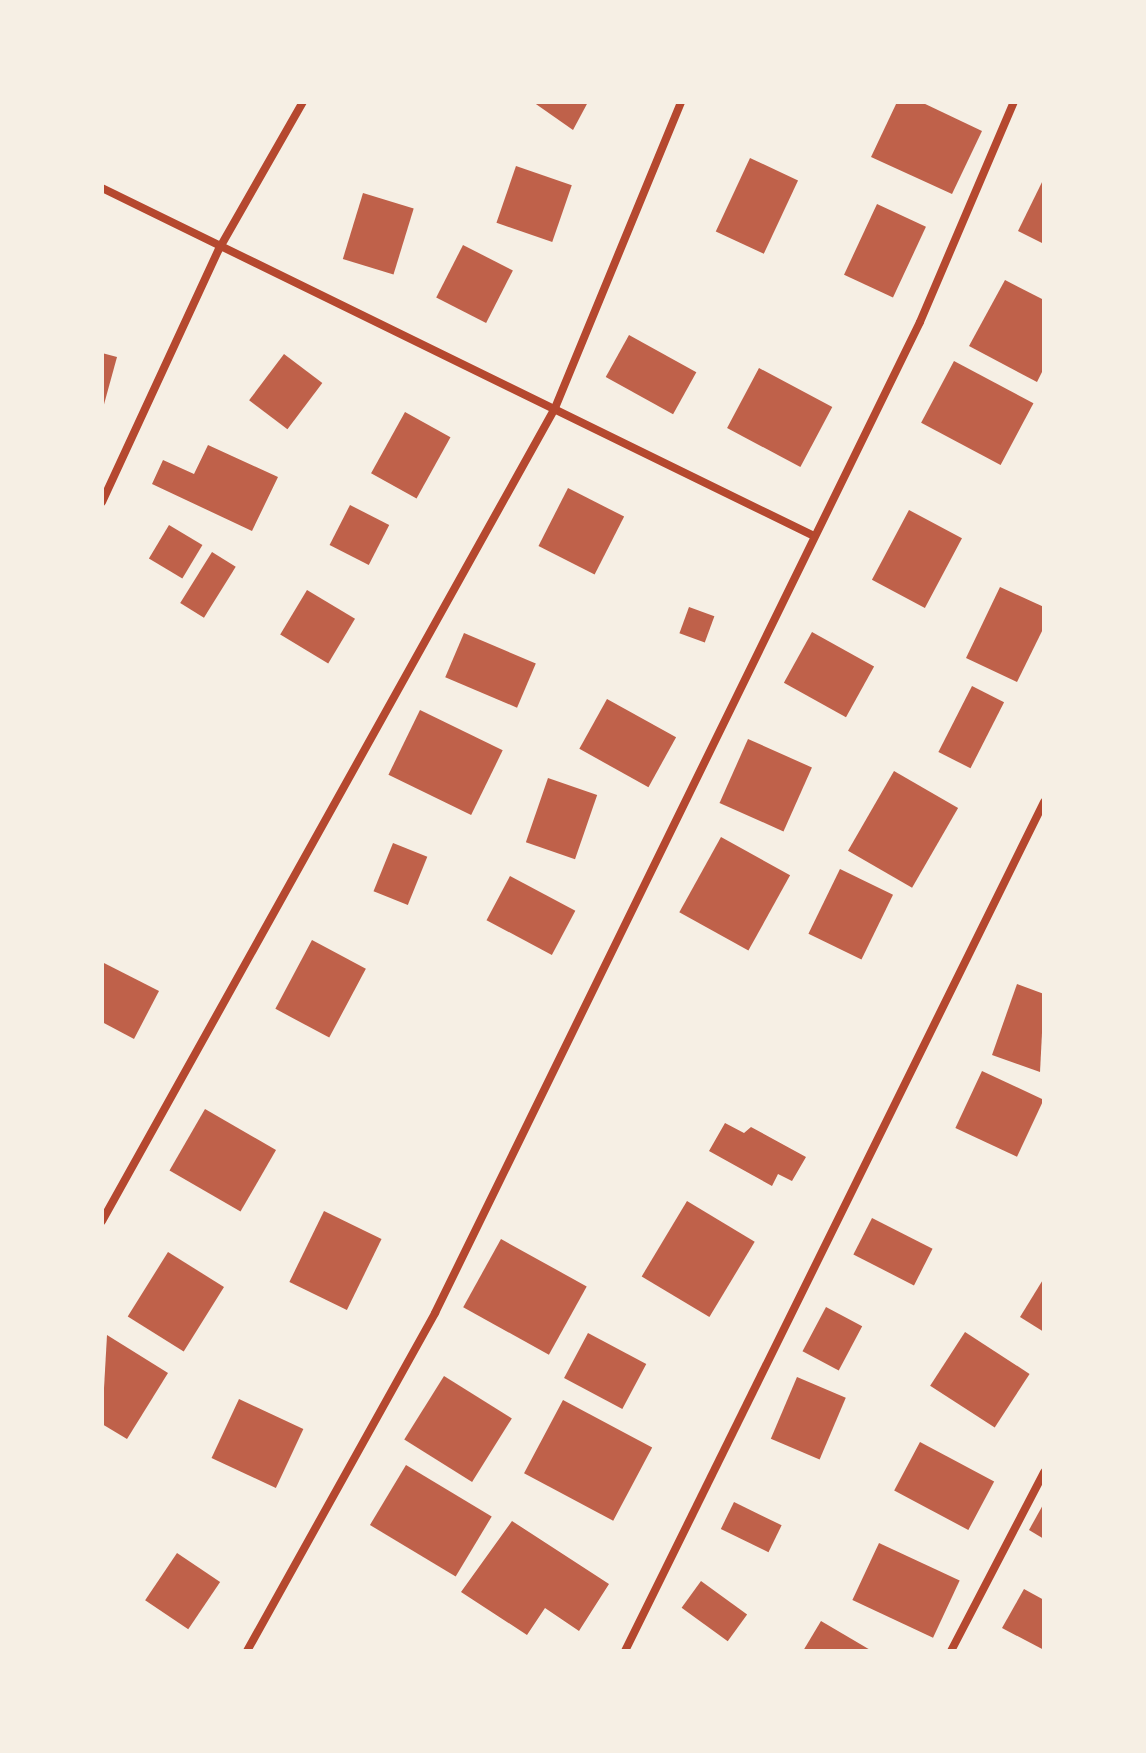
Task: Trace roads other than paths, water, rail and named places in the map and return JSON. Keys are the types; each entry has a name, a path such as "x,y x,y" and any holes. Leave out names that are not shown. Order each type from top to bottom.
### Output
{"street":[{"path":"102,502 219,249 303,102"},
{"path":"102,1221 555,408 681,102"},
{"path":"247,1651 435,1313 812,535 920,322 1014,102"},
{"path":"102,188 219,249 555,408 812,535"},
{"path":"625,1651 1044,802"},
{"path":"951,1651 1044,1472"}]}
